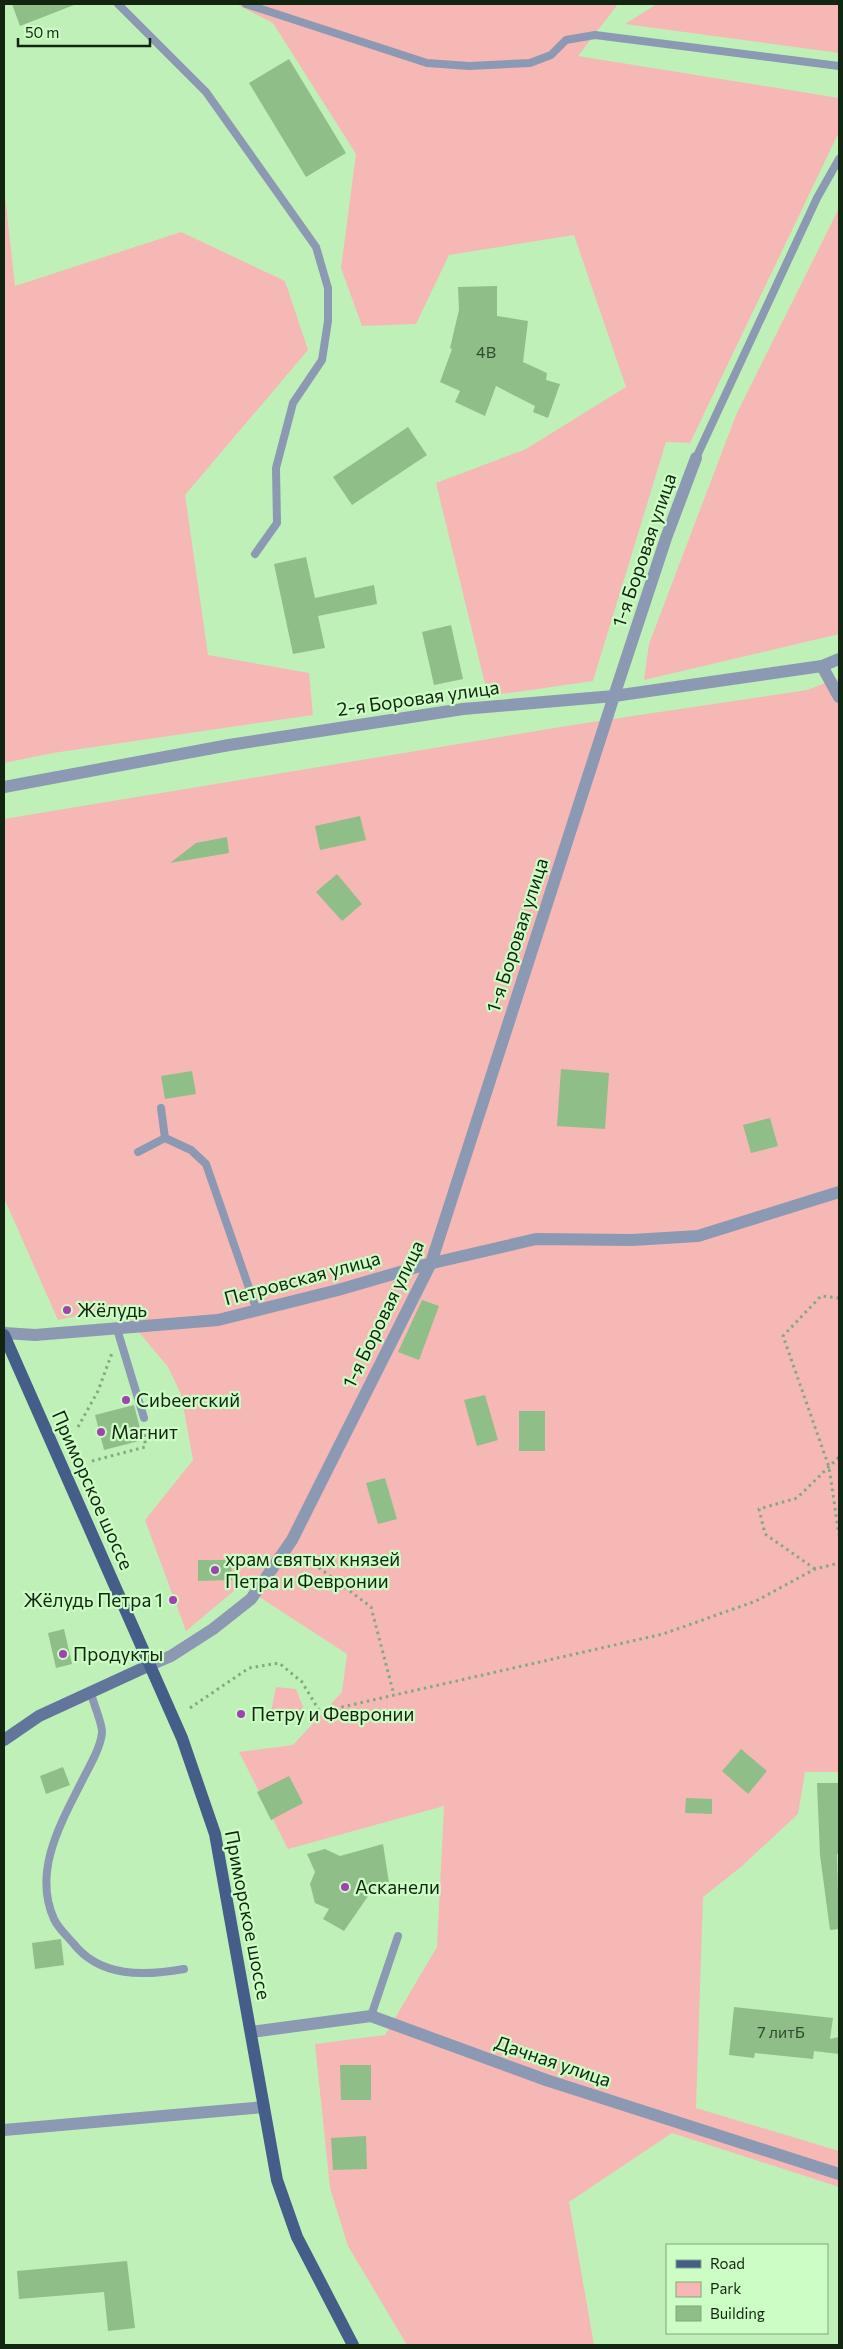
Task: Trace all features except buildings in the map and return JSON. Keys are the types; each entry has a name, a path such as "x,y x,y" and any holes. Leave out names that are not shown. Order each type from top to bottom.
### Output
{"main road":[{"name":"Приморское шоссе","path":"4,1334 182,1738 215,1834 277,2180 285,2208 297,2237 353,2345"}],"street":[{"name":"1-я Боровая улица","path":"150,1665 171,1656 213,1629 251,1599 292,1540 431,1263 666,538 696,458"},
{"name":"2-я Боровая улица","path":"4,787 229,745 463,708 614,696 822,666 839,659"},
{"path":"822,666 839,696"},
{"name":"Петровская улица","path":"4,1334 35,1336 218,1320 431,1263 536,1239 632,1240 698,1236 839,1192"},
{"path":"4,1740 39,1716 150,1665"},
{"name":"Дачная улица","path":"251,2032 371,2016 546,2080 839,2174"},
{"path":"4,2130 264,2107"}],"lane":[{"path":"118,4 206,92 316,247 328,288 328,321 322,360 294,403 276,468 277,523 255,554"},
{"path":"246,4 428,63 469,66 530,64 551,55 566,40 594,34 839,66"},
{"name":"1-я Боровая улица","path":"696,458 817,198 839,158"},
{"path":"161,1108 164,1138"},
{"path":"138,1152 164,1138"},
{"path":"164,1138 191,1150 206,1164 257,1311"},
{"path":"117,1328 144,1418"},
{"path":"90,1693 102,1732 95,1756 53,1840 46,1872 49,1903 55,1920 80,1953 107,1969 152,1974 184,1969"},
{"path":"371,2016 398,1936"}],"path":[{"path":"839,1298 821,1296 783,1336 829,1467 839,1535"},
{"path":"78,1427 98,1391 113,1350 123,1351"},
{"path":"92,1461 145,1447 144,1418"},
{"path":"815,1569 765,1534 759,1509 797,1498 839,1458"},
{"path":"277,1561 306,1558 371,1607 394,1695"},
{"path":"190,1708 250,1668 279,1663 302,1682 320,1712 664,1634 756,1601 815,1569 839,1564"}],"green space":[{"path":"236,4 618,4 578,56 839,98 839,132 690,443 666,442 593,681 488,696 436,483 526,449 626,387 574,235 449,255 416,324 362,326 341,268 356,154 273,23"},
{"path":"657,4 839,4 839,53 625,24"},
{"path":"4,187 15,286 181,232 285,281 308,350 185,495 208,655 309,673 313,715 53,753 4,763"},
{"path":"839,208 839,634 644,680 649,644 736,415"},
{"path":"839,678 839,1772 805,1772 798,1814 742,1866 703,1897 696,2108 839,2151 839,2187 672,2133 569,2202 594,2345 407,2345 348,2246 330,2188 315,2044 385,2035 437,1947 444,1806 288,1849 239,1752 293,1745 342,1692 347,1654 241,1585 186,1631 145,1520 193,1460 181,1394 168,1367 118,1307 58,1320 4,1198 4,819 579,724 807,690"},
{"path":"276,1687 296,1689 303,1707 292,1723 270,1716"}],"place":[{"name":"Жёлудь","path":"67,1310"},
{"name":"Сиbeerский","path":"126,1400"},
{"name":"Магнит","path":"101,1432"},
{"name":"храм святых князей Петра и Февронии","path":"215,1570"},
{"name":"Жёлудь Петра 1","path":"173,1600"},
{"name":"Продукты","path":"63,1654"},
{"name":"Петру и Февронии","path":"241,1714"},
{"name":"Асканели","path":"345,1887"}]}
